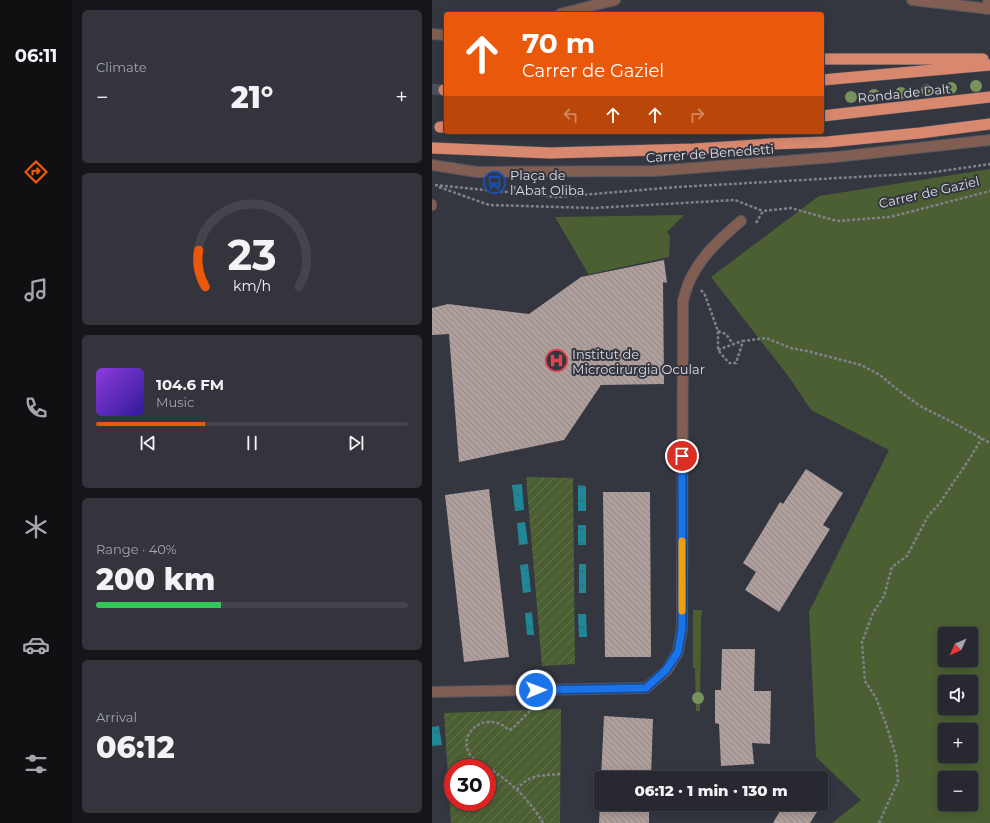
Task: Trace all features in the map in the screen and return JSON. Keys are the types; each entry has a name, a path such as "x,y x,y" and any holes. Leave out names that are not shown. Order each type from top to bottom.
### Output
{"highway":[{"path":"824,58 990,59"},
{"name":"Ronda de Dalt","path":"824,80 990,65"},
{"name":"Ronda de Dalt","path":"824,116 990,98"},
{"path":"432,148 550,153 694,149 827,142 920,133 990,124"}],"street":[{"path":"568,12 615,0"},
{"path":"912,0 988,6"},
{"path":"432,34 444,35"},
{"name":"Carrer de Benedetti","path":"433,168 477,172 654,171 836,157 990,140"},
{"path":"432,692 646,688 666,670 678,652 682,628 683,301 690,280 703,259 716,243 741,221"}],"path":[{"path":"741,221 752,230 763,211 735,200 594,208 489,205 435,185 558,197 685,186 928,173 990,164"},
{"name":"Carrer de Gaziel","path":"763,211 791,208 837,221 890,217 990,191"},
{"path":"698,286 705,295 718,331 718,350 729,363 736,363 743,341"},
{"path":"718,331 726,334 733,344"},
{"path":"718,350 743,341 766,338 791,348 860,365 880,375 920,406 990,443"},
{"path":"879,823 898,781 896,756 876,698 865,681 862,642 873,613 884,596 892,567 907,556 928,516 939,504 982,438"},
{"path":"473,759 468,751 466,742 470,731 476,726 485,722 498,723 509,730 513,728 537,704"},
{"path":"496,773 517,790 542,823"},
{"path":"517,790 526,780 539,776 562,774"}],"green space":[{"path":"990,169 990,823 832,823 861,800 816,757 809,612 889,450 811,410 789,377 711,277 819,196"},
{"path":"684,215 667,232 670,236 669,257 589,275 555,217"},
{"path":"526,477 573,478 575,664 542,666"},
{"path":"693,610 702,610 700,711 696,711 695,668 693,668"},
{"path":"561,709 560,823 451,823 450,811 496,811 496,759 447,759 444,713"}],"water":[{"path":"522,484 524,510 515,511 512,485"},
{"path":"578,485 586,486 586,511 578,511"},
{"path":"525,522 528,544 519,545 517,523"},
{"path":"578,525 586,525 586,545 578,545"},
{"path":"528,564 531,592 523,593 520,565"},
{"path":"579,564 586,564 586,593 579,593"},
{"path":"532,612 534,635 527,635 525,613"},
{"path":"578,614 586,614 587,637 579,637"},
{"path":"439,726 442,745 432,746 432,727"}],"building":[{"name":"Institut de Microcirurgia Ocular","path":"664,260 667,283 663,282 664,384 601,385 564,440 459,462 449,334 432,335 432,308 448,304 529,314 581,277"},
{"path":"806,469 843,493 823,525 830,529 779,612 745,590 756,572 743,563 780,502 783,504"},
{"path":"489,489 509,657 464,662 445,495"},
{"path":"603,492 650,492 651,657 605,657"},
{"path":"722,649 755,649 754,691 771,691 770,744 752,743 754,764 721,766 719,724 715,723 715,690 721,690"},
{"path":"604,716 653,719 651,771 601,771"},
{"path":"600,811 649,811 649,823 599,823"},
{"path":"780,811 818,811 810,823 773,823"}],"tunnel":[{"path":"432,89 444,90"}],"slow traffic":[{"path":"682,541 682,611"}],"place":[{"name":"Plaça de l'Abat Oliba","path":"495,182"},
{"name":"Institut de Microcirurgia Ocular","path":"557,361"}],"route":[{"path":"536,690 646,688 666,670 678,652 682,628 682,456"}]}
